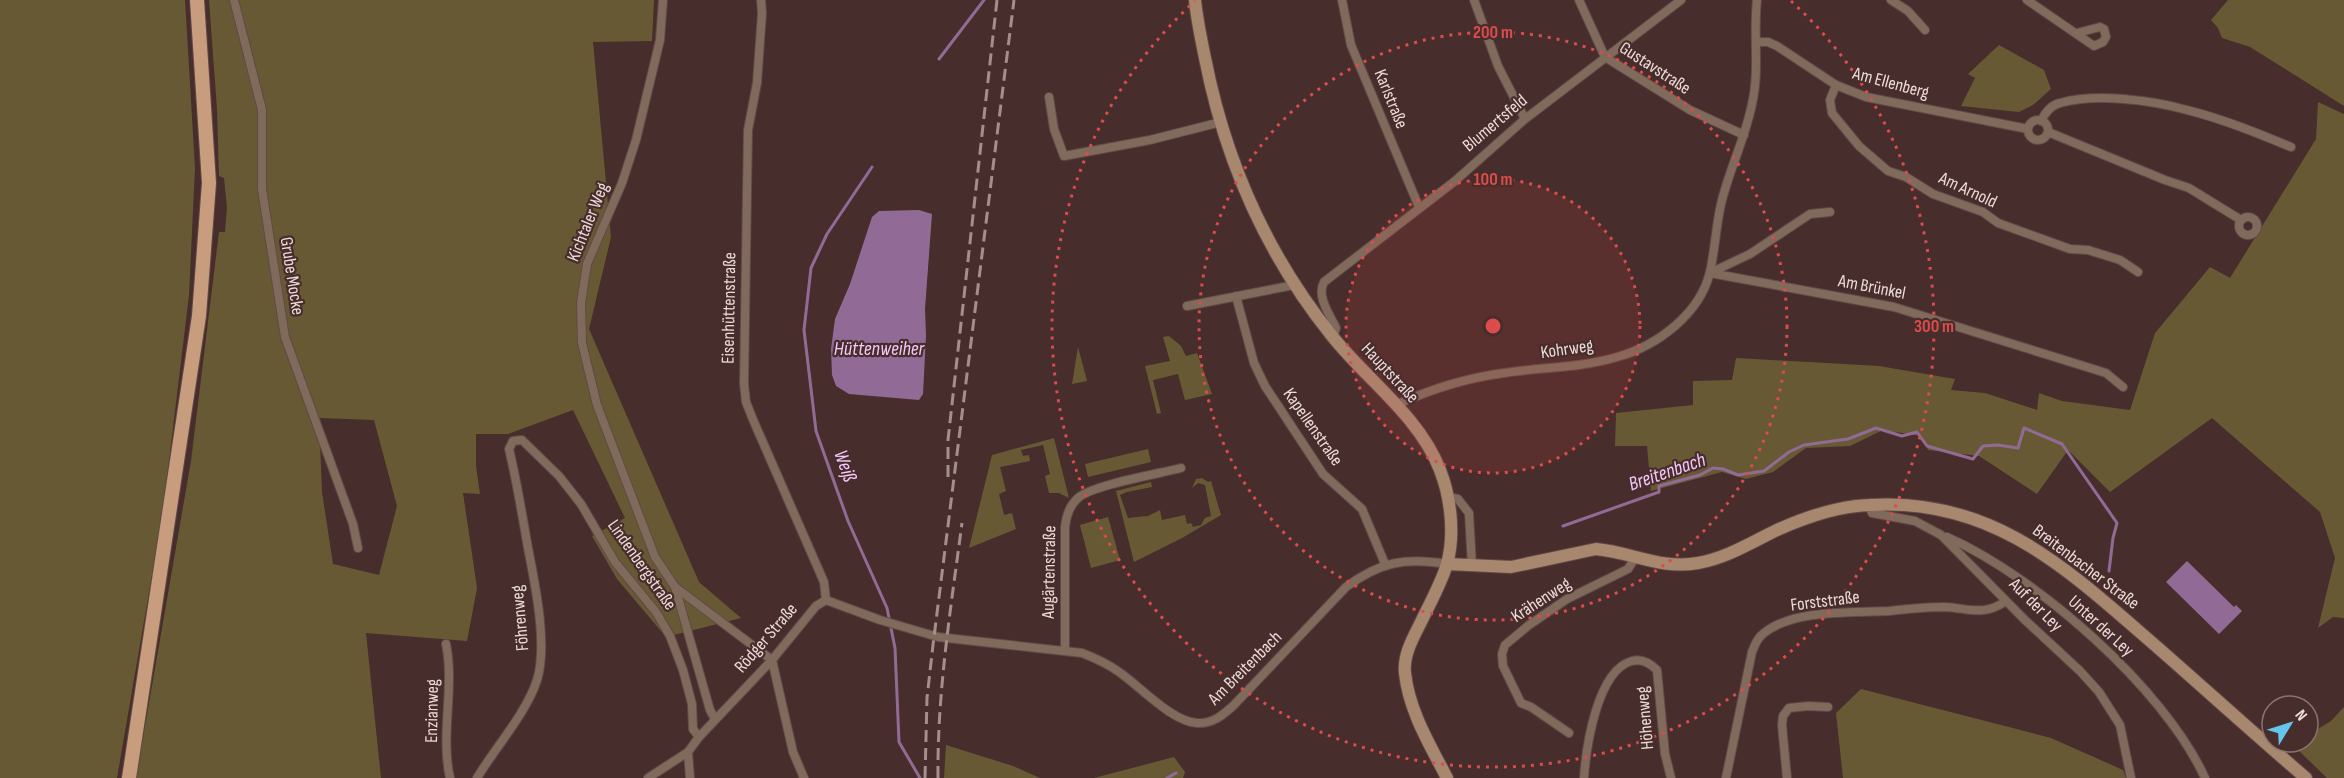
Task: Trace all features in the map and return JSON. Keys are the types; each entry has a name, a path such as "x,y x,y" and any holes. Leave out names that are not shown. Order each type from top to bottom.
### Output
{"main road":[{"path":"129,778 199,316 209,183 197,0"}],"street":[{"name":"Grube Mocke","path":"234,0 262,110 262,189 285,337 353,524 358,548"},
{"name":"Kichtaler Weg","path":"663,0 660,40 636,140 622,183 587,264 581,312 582,343 597,405 646,538 655,557 675,587 710,710 715,719"},
{"name":"Eisenhüttenstraße","path":"760,0 762,13 758,83 748,130 744,384 754,422 824,582 826,600"},
{"name":"Hauptstraße","path":"1195,0 1210,86 1238,177 1261,230 1294,285 1333,337 1396,405 1426,442 1440,469 1448,497 1450,546 1447,564 1412,640 1406,657 1405,672 1414,710 1447,778"},
{"name":"Karlstraße","path":"1342,0 1351,45 1419,207"},
{"path":"1474,0 1498,66 1525,118"},
{"name":"Gustavstraße","path":"1579,0 1605,57 1690,110 1744,135"},
{"name":"Blumertsfeld","path":"1333,337 1336,328 1323,300 1321,288 1333,274 1455,181 1525,118 1681,0"},
{"name":"Kohrweg","path":"1396,405 1444,385 1474,377 1586,364 1616,358 1640,350 1669,332 1687,314 1702,293 1710,273 1720,207 1727,179 1744,135 1753,103 1757,0"},
{"path":"1892,0 1908,10 1925,30"},
{"path":"2027,0 2077,33"},
{"name":"Am Ellenberg","path":"1757,42 1768,42 1777,46 1836,85 1866,97 2028,129 2031,138 2036,140 2045,137 2048,132 2189,188 2241,220"},
{"name":"Am Arnold","path":"1836,85 1830,100 1832,113 1859,146 1888,171 1906,177 1933,194 1983,212 1998,223 2070,249 2088,250 2120,261 2138,272"},
{"path":"1049,97 1053,129 1064,156 1150,140 1221,122"},
{"path":"2041,121 2047,111 2058,103 2089,99 2133,100 2187,110 2291,147"},
{"path":"2028,129 2032,122 2041,121 2048,132"},
{"path":"1710,273 1750,254 1810,214 1830,212"},
{"name":"Am Brünkel","path":"1710,273 1894,307 2106,373 2123,387"},
{"path":"1187,306 1294,285"},
{"name":"Kapellenstraße","path":"1236,296 1254,363 1265,386 1323,474 1362,509 1385,564"},
{"name":"Lindenbergstraße","path":"513,441 522,440 559,476 580,504 615,562 656,612 670,636 683,669 692,704 693,729 699,737"},
{"name":"Föhrenweg","path":"477,778 527,701 540,667 539,616 520,495 509,448 513,441"},
{"name":"Augärtenstraße","path":"1065,650 1065,528 1073,503 1086,492 1180,468"},
{"path":"1448,497 1458,499 1469,513 1472,566"},
{"name":"Breitenbacher Straße","path":"1447,564 1510,567 1596,549 1609,550 1665,565 1697,564 1737,550 1803,519 1832,511 1869,505 1931,507 1965,515 2025,542 2053,561 2103,600 2306,778"},
{"name":"Auf der Ley","path":"1869,505 1872,513 1915,521 1941,535 2080,671 2103,699 2120,725 2131,778"},
{"name":"Unter der Ley","path":"1941,535 1987,558 2034,591 2070,618 2119,662 2180,735 2191,750 2205,778"},
{"name":"Krähenweg","path":"1569,733 1531,707 1521,703 1503,666 1502,654 1505,645 1528,625 1567,599 1628,569 1635,558"},
{"name":"Am Breitenbach","path":"952,638 1082,652 1099,659 1119,672 1175,716 1197,723 1208,722 1217,719 1234,705 1346,587 1362,575 1385,564 1410,560 1447,564"},
{"name":"Kichtaler Weg","path":"675,587 772,660"},
{"name":"Rödger Straße","path":"688,752 715,719 772,660 816,606 826,600 880,620 939,637 952,638"},
{"name":"Forststraße","path":"1726,778 1752,652 1756,641 1763,633 1792,620 1814,615 1943,607 1980,612 1997,607 2006,601"},
{"name":"Enzianweg","path":"446,644 449,659 447,727 450,778"},
{"path":"772,660 793,752 804,778"},
{"name":"Höhenweg","path":"1584,778 1591,731 1601,698 1620,667 1634,660 1648,662 1657,670 1665,754 1671,778"},
{"path":"1787,778 1783,716 1789,708 1808,706 1828,708"},
{"path":"648,778 688,752 690,778"}],"shaded area":[{"path":"0,0 185,0 195,168 189,295 163,511 117,778 0,778"},
{"path":"209,0 654,0 652,41 593,42 611,237 589,329 699,582 741,618 666,637 617,579 592,536 625,518 573,410 508,434 476,434 476,466 480,494 463,493 477,588 467,641 366,633 381,778 136,778 191,461 219,232 225,232 227,207 224,178 219,176 217,109","holes":["319,418 374,420 397,506 379,575 333,564 322,492"]},
{"path":"2228,0 2344,0 2344,106 2250,47 2222,38 2218,28 2211,20"},
{"path":"1999,45 2044,70 2051,89 2033,105 2019,112 1961,106 1975,78 1968,74"},
{"path":"2318,102 2344,114 2344,618 2333,617 2318,628 2335,558 2320,512 2212,418 2110,492 2068,450 2037,494 1979,456 1928,450 1921,436 1883,430 1850,446 1806,448 1773,472 1746,479 1722,472 1651,491 1647,446 1615,446 1616,413 1693,405 1693,381 1732,380 1736,358 1879,366 1955,379 1951,390 1985,393 2037,410 2039,393 2062,401 2130,410 2155,333 2210,267 2230,278 2316,139"},
{"path":"1169,336 1181,346 1186,356 1197,353 1212,394 1185,400 1178,374 1153,380 1161,413 1157,414 1145,366 1170,361 1163,337"},
{"path":"1078,347 1087,381 1072,384"},
{"path":"1054,438 1069,498 1059,493 1049,493 1045,476 1050,474 1043,445 1021,450 1023,456 1029,455 1030,461 1000,467 1006,491 999,494 1004,515 1012,513 1016,529 969,548 992,455"},
{"path":"1148,449 1151,462 1088,477 1085,464"},
{"path":"1202,478 1208,482 1211,481 1221,515 1134,562 1116,491 1151,482 1152,487 1120,495 1128,518 1148,516 1160,510 1162,520 1185,515 1187,524 1191,523 1193,527 1201,525 1205,518 1211,516 1205,485 1198,483 1192,488 1196,479"},
{"path":"1108,517 1120,560 1091,568 1080,525"},
{"path":"1861,689 2051,738 2123,770 2126,778 1843,778 1836,713"},
{"path":"2344,707 2344,778 2327,778 2302,754 2320,754 2320,728 2331,721"},
{"path":"946,745 1013,766 1040,778 944,778"},
{"path":"1174,757 1185,772 1183,778 1094,778"}],"water":[{"name":"Hüttenweiher","path":"919,210 932,214 925,309 923,394 919,400 849,394 836,386 832,375 831,349 835,319 850,284 872,217 879,211"},
{"path":"2187,561 2234,607 2236,605 2242,611 2219,634 2166,582"}],"waterway":[{"name":"Weiß","path":"939,59 984,0"},
{"name":"Weiß","path":"872,167 827,234 811,268 804,330 816,431 848,521 887,608 895,648 899,742 920,778"},
{"name":"Breitenbach","path":"1563,526 1659,492 1659,486 1700,475 1713,468 1738,475 1764,471 1789,452 1804,445 1848,439 1876,428 1902,436 1917,432 1927,446 1973,459 1983,446 1998,445 2018,448 2024,428 2062,444 2117,523 2109,571"},
{"name":"Breitenbach","path":"1167,778 1176,773"}],"railway":[{"path":"948,477 948,440 997,0"},
{"path":"925,778 927,698 933,645 1014,0"},
{"path":"938,778 942,682 962,523"}]}
